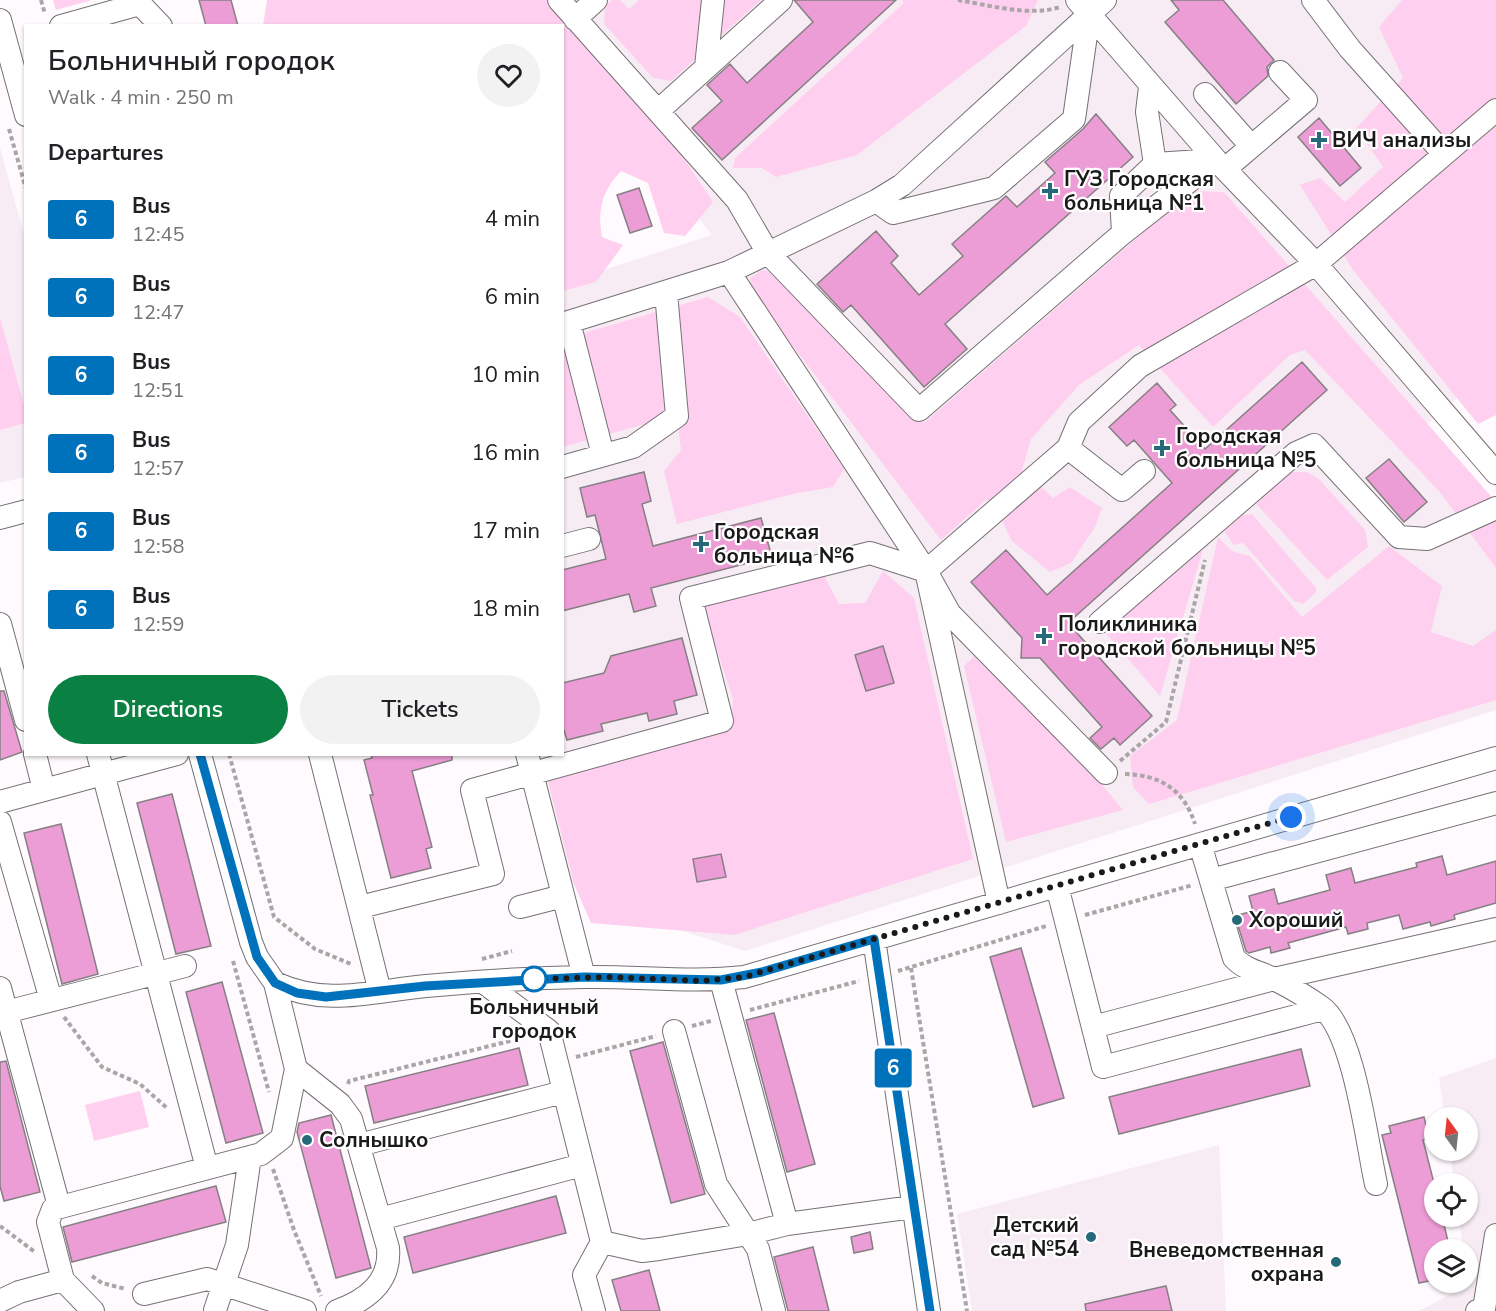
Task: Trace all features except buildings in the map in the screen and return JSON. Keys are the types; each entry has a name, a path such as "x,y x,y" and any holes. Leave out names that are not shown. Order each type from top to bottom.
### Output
{"street":[{"path":"559,0 737,200 768,253 919,410 1123,233 1251,146 1306,100 1280,72"},
{"path":"575,19 596,0"},
{"path":"706,67 713,0"},
{"path":"658,111 781,0"},
{"path":"1313,0 1350,49 1444,154"},
{"path":"68,24 139,2 159,24"},
{"path":"1087,4 1150,87 1316,264 1496,473"},
{"path":"603,455 566,323 729,272 876,201 902,185 1087,4"},
{"path":"876,201 893,213 994,188 1074,119 1087,4"},
{"path":"8,34 17,121"},
{"path":"1150,87 1147,112 1155,164"},
{"path":"1205,94 1251,146"},
{"path":"926,571 1068,448 1079,422 1140,366 1316,264 1496,110"},
{"path":"1123,233 1121,196 1155,164 1221,165"},
{"path":"729,272 926,571 950,614 1106,773"},
{"path":"564,466 633,447 677,416 666,293"},
{"path":"1100,622 1296,453 1314,445 1399,537 1427,539 1496,508"},
{"path":"1068,448 1122,490 1144,471"},
{"path":"0,518 24,512"},
{"path":"564,545 589,539"},
{"path":"360,907 493,874 472,790 530,765 722,721 691,598 870,553 926,571"},
{"path":"926,571 999,903"},
{"path":"0,624 24,713"},
{"path":"36,756 44,790"},
{"path":"0,802 44,790 100,764 162,756"},
{"path":"93,1311 63,1280 48,1222 49,1213 58,1206 259,1154 282,1138 296,1069 275,983 257,957 251,942 201,756"},
{"path":"321,756 378,983"},
{"path":"275,983 297,993 326,997 378,983 483,982 584,977 721,980 762,972 1496,758"},
{"path":"100,764 207,1168"},
{"path":"530,765 584,977"},
{"path":"1211,880 1496,803"},
{"path":"0,822 51,1000"},
{"path":"1200,844 1234,958 1240,965 1274,979 1323,1008 1340,1030 1348,1053 1376,1185"},
{"path":"1058,886 1103,1067 1323,1008"},
{"path":"520,907 563,896"},
{"path":"1093,1028 1274,979 1496,929"},
{"path":"874,939 929,1311"},
{"path":"6,1012 185,966"},
{"path":"721,980 787,1224"},
{"path":"483,982 549,1031 602,1242 584,1275 594,1311"},
{"path":"0,988 58,1206"},
{"path":"674,1031 716,1184 758,1249 774,1311"},
{"path":"144,1294 215,1281 322,1308 373,1292 382,1281 389,1259 351,1119 340,1104 296,1069"},
{"path":"359,1145 563,1092"},
{"path":"215,1310 215,1281 237,1245 259,1154"},
{"path":"380,1219 582,1165"},
{"path":"602,1242 642,1251 748,1234 787,1224 914,1207"},
{"path":"1477,1311 1484,1309 1496,1235"},
{"path":"0,1301 19,1292 63,1280"}],"path":[{"path":"958,0 1011,9 1051,10 1087,4"},
{"path":"17,121 24,174"},
{"path":"1106,773 1166,722 1206,556"},
{"path":"230,756 274,916 315,949 378,983"},
{"path":"1106,773 1139,774 1171,785 1190,807 1200,844"},
{"path":"479,959 512,951"},
{"path":"911,968 966,1311"},
{"path":"51,1000 102,1067 140,1084 174,1114"},
{"path":"340,1104 349,1081 549,1031"},
{"path":"259,1154 294,1230 322,1308"}],"shaded area":[{"path":"53,0 92,0 56,10"},
{"path":"267,0 547,0 666,132 713,202 685,236 664,233 648,183 621,171 605,193 600,218 602,237 623,245 596,282 564,291 564,24 263,24"},
{"path":"527,0 1496,0 1496,364 1422,429 1496,516 1496,710 745,951 621,911 613,888 570,882 536,756 564,756 564,283 712,235 564,46 564,24 559,24"},
{"path":"612,0 620,0 629,9 639,0 761,0 671,81 653,78 604,24 605,6"},
{"path":"902,0 1038,0 1026,26 857,155 776,177 762,168 733,168 735,158 904,3"},
{"path":"1402,0 1496,0 1496,415 1478,424 1353,270 1300,185 1320,178 1345,202 1383,167 1356,128 1403,78 1379,27"},
{"path":"0,148 24,234 24,477 0,483"},
{"path":"1191,191 1224,192 1496,502 1496,568 1439,491 1305,350 1290,355 1213,427 1139,345 1079,385 1031,439 1022,470 1053,498 1070,487 1102,508 1095,527 1071,563 1050,572 1012,541 992,500 985,501 941,540 753,294 750,278 762,270 780,273 924,423"},
{"path":"708,297 740,317 844,469 833,487 797,493 677,524 664,471 681,450 678,425 656,421 564,447 564,339"},
{"path":"0,318 24,405 24,423 0,430"},
{"path":"1288,472 1307,472 1319,479 1365,530 1368,547 1327,580 1256,504"},
{"path":"1252,514 1316,588 1316,592 1303,604 1294,601 1243,543 1234,545 1224,531 1243,515"},
{"path":"1218,537 1232,551 1250,556 1302,617 1389,546 1442,586 1431,632 1473,646 1496,630 1496,700 1149,804 1133,787 1130,756 1177,720"},
{"path":"1199,544 1202,553 1160,696 1103,630"},
{"path":"883,571 914,598 973,859 734,935 591,923 574,884 547,777 730,731 733,699 702,605 822,572 839,604 865,603"},
{"path":"974,656 1098,780 1123,810 1006,842 964,666"},
{"path":"1496,1058 1496,1311 1419,1311 1453,1293 1478,1293 1478,1239 1462,1239 1460,1227 1478,1227 1478,1173 1453,1173 1451,1161 1478,1161 1478,1107 1443,1107 1439,1078"},
{"path":"140,1091 149,1127 94,1141 85,1105"},
{"name":"Детский сад №54","path":"1219,1145 1226,1311 972,1311 957,1214"}],"bus line":[{"name":"6","path":"201,756 257,957 275,983 297,993 326,997 348,996 425,986 584,977 721,980 744,977 874,939 930,1311"}],"place":[{"name":"ВИЧ анализы","path":"1319,140"},
{"name":"ГУЗ Городская больница №1","path":"1050,191"},
{"name":"Городская больница №5","path":"1162,448"},
{"name":"Городская больница №6","path":"701,544"},
{"name":"Поликлиника городской больницы №5","path":"1044,636"},
{"name":"Хороший","path":"1237,920"},
{"name":"Больничный городок","path":"534,979"},
{"name":"Солнышко","path":"307,1140"},
{"name":"Детский сад №54","path":"1091,1237"},
{"name":"Вневедомственная охрана","path":"1336,1262"}],"route":[{"path":"534,979 610,977 702,981 744,977 1291,817"}]}
